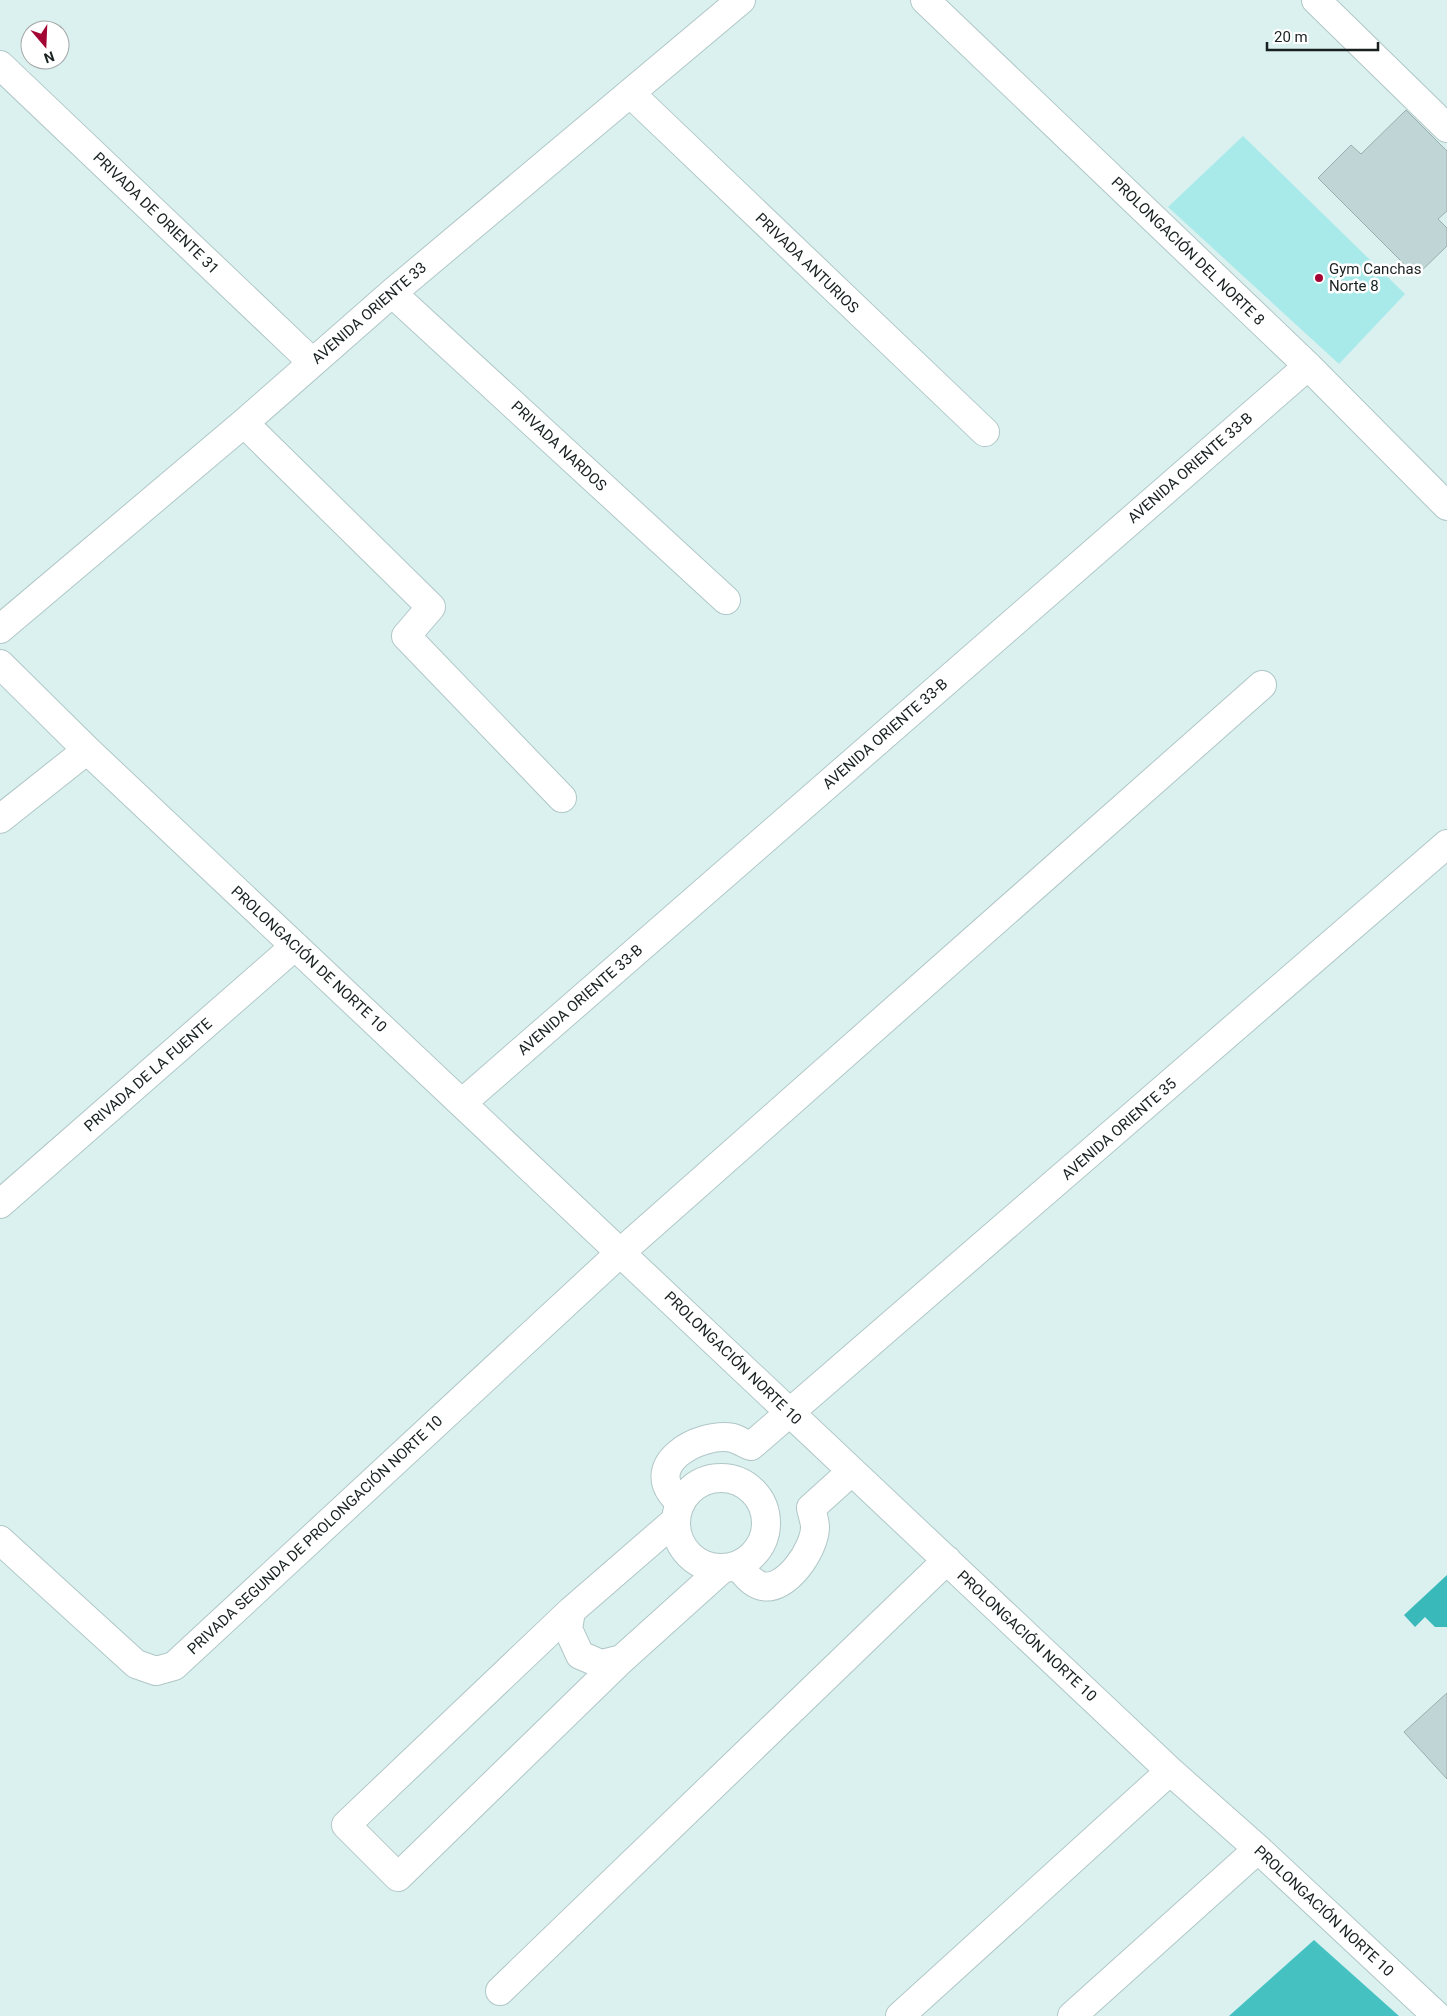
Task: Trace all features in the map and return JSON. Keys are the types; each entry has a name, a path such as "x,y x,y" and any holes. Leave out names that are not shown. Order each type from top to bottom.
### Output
{"street":[{"name":"AVENIDA ORIENTE 33","path":"0,629 244,423 392,293 741,0"},
{"name":"PROLONGACIÓN DEL NORTE 8","path":"925,0 1308,366 1447,506"},
{"path":"1316,0 1447,128"},
{"name":"PRIVADA DE ORIENTE 31","path":"0,64 312,362"},
{"name":"PRIVADA ANTURIOS","path":"630,93 985,432"},
{"name":"PRIVADA NARDOS","path":"392,293 726,600"},
{"name":"AVENIDA ORIENTE 33-B","path":"462,1103 1308,366"},
{"path":"244,423 431,607 406,636 562,798"},
{"name":"PROLONGACIÓN DE NORTE 10","path":"0,664 86,750 621,1252"},
{"name":"PRIVADA SEGUNDA DE PROLONGACIÓN NORTE 10","path":"0,1540 136,1664 156,1671 174,1666 621,1252 1262,685"},
{"path":"0,819 86,750"},
{"name":"AVENIDA ORIENTE 35","path":"678,1512 673,1496 666,1487 664,1477 666,1466 675,1456 711,1438 732,1438 751,1446 1447,844"},
{"name":"PRIVADA DE LA FUENTE","path":"0,1204 296,946"},
{"name":"PROLONGACIÓN NORTE 10","path":"621,1252 1170,1771 1258,1849 1437,2016"},
{"path":"678,1512 676,1532 682,1547 692,1559 707,1566 730,1567 761,1586 773,1586 784,1580 796,1569 810,1548 815,1527 811,1508 852,1471"},
{"path":"714,1478 728,1478 742,1482 754,1491 762,1502 767,1516 766,1530 761,1545 752,1557 730,1567 622,1659 398,1877 346,1825 678,1512 689,1491 701,1483 714,1478"},
{"path":"500,1991 947,1560"},
{"path":"571,1611 568,1629 580,1654 601,1664 622,1659"},
{"path":"900,2016 1170,1771"},
{"path":"1072,2016 1258,1849"}],"shaded area":[{"path":"1243,136 1405,294 1339,364 1168,207"},
{"path":"1447,1575 1447,1627 1435,1627 1425,1617 1415,1627 1404,1615"},
{"path":"1314,1940 1399,2016 1229,2016"}],"building":[{"path":"1406,110 1447,151 1447,211 1438,219 1447,228 1447,246 1416,276 1318,178 1351,145 1361,154"},
{"path":"1447,1693 1447,1779 1404,1732"}],"place":[{"name":"Gym Canchas Norte 8","path":"1319,278"}]}
